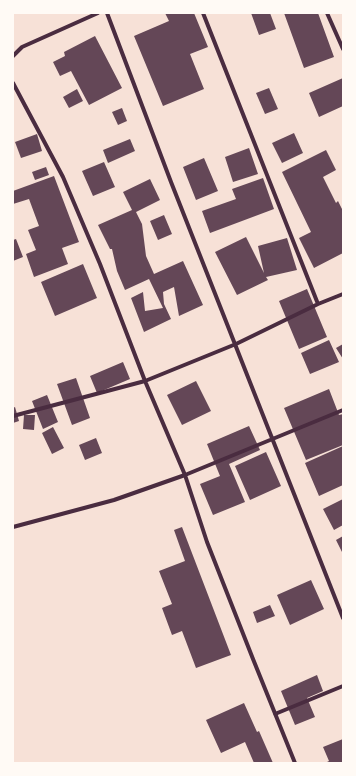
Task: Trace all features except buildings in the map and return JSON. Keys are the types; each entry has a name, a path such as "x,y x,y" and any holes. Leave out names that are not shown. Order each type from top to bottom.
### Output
{"street":[{"path":"13,56 22,46 98,13"},
{"path":"107,13 171,182 273,437 343,618"},
{"path":"203,13 318,304"},
{"path":"327,13 343,49"},
{"path":"13,83 63,177 100,264 145,381 185,475 207,542 295,763"},
{"path":"13,416 145,381 236,344 318,304 343,294"},
{"path":"13,527 114,500 185,475 273,437 343,410"},
{"path":"275,714 343,686"}]}
